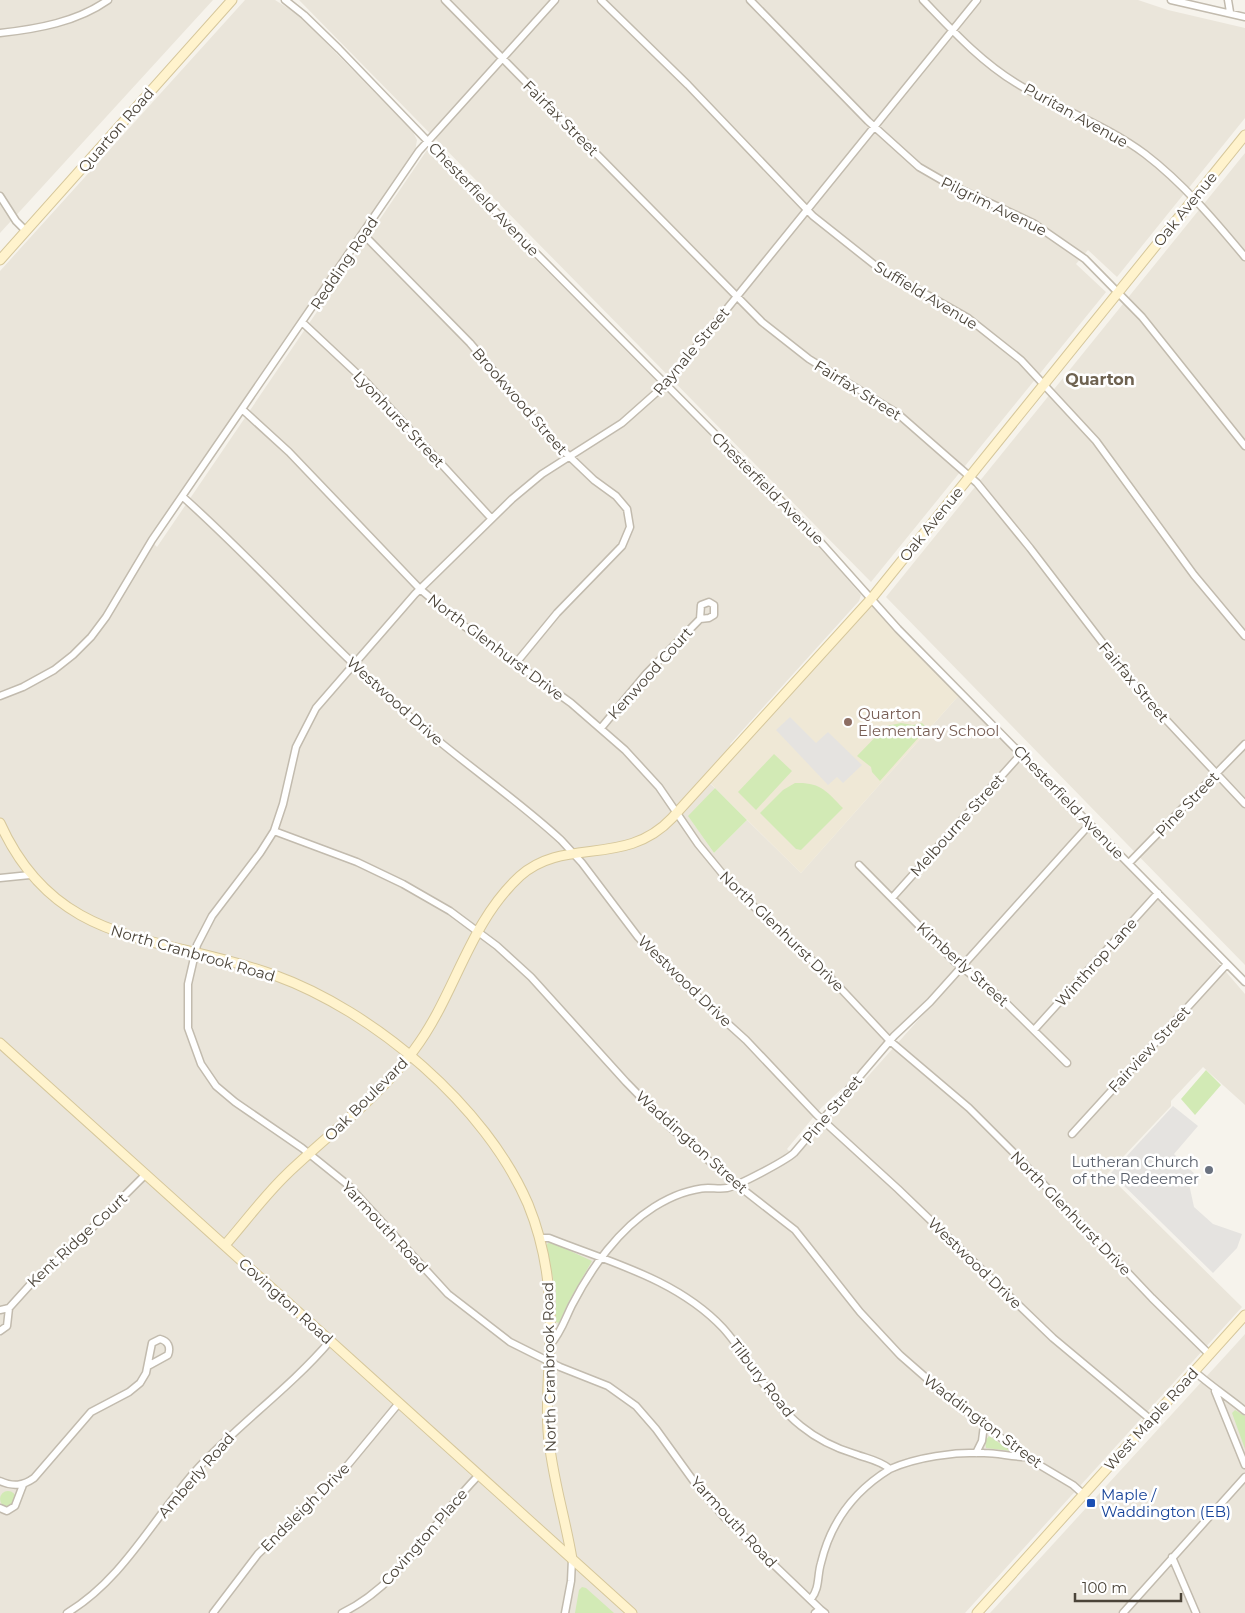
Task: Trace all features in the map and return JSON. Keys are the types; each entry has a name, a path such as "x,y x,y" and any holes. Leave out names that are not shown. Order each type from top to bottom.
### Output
{"street":[{"path":"0,33 69,20 89,12 108,0"},
{"name":"Quarton Road","path":"0,260 232,0"},
{"name":"Chesterfield Avenue","path":"285,0 304,15 339,49 427,142 813,533 871,599 1245,982"},
{"name":"Fairfax Street","path":"445,0 737,297 782,340 808,359 897,413 970,476 1030,548 1114,662 1216,775 1245,804"},
{"name":"Redding Road","path":"0,696 23,687 49,673 81,648 102,623 152,540 304,323 427,142 555,0"},
{"name":"Suffield Avenue","path":"601,0 688,86 807,210 876,266 968,318 1021,360 1096,441 1194,575 1245,636"},
{"name":"Pilgrim Avenue","path":"750,0 874,127 906,157 927,172 1018,215 1062,241 1085,259 1119,292 1173,354 1245,446"},
{"name":"Puritan Avenue","path":"923,0 970,48 1014,82 1103,127 1145,155 1193,200 1245,257"},
{"name":"Raynale Street","path":"321,702 420,589 491,518 542,474 622,423 666,384 977,0"},
{"path":"1171,0 1230,12 1245,17"},
{"path":"1228,0 1230,12"},
{"name":"Oak Avenue","path":"574,854 604,851 638,843 659,831 677,813 871,599 1245,136"},
{"path":"0,196 16,221 26,231"},
{"name":"Brookwood Street","path":"363,234 470,343 535,422 568,456 622,503 630,520 629,534 622,546 557,613 516,663"},
{"name":"Lyonhurst Street","path":"304,323 366,382 491,518"},
{"name":"North Glenhurst Drive","path":"243,410 289,452 420,589 460,623 601,728 655,782 724,877 828,975 890,1041 969,1108 1152,1298 1210,1355"},
{"name":"Westwood Drive","path":"182,497 236,546 353,664 431,735 546,827 574,854 656,957 746,1040 822,1120 898,1189 1066,1350 1150,1420"},
{"name":"Kenwood Court","path":"601,728 646,674 700,618"},
{"name":"Yarmouth Road","path":"321,702 305,725 296,747 284,804 274,830 260,853 212,916 195,953 188,984 187,1018 191,1040 204,1069 216,1086 235,1102 309,1154 366,1202 448,1294 510,1342 549,1362 608,1386 636,1406 717,1510 760,1554 811,1599 820,1612"},
{"name":"Pine Street","path":"1129,863 1245,744"},
{"name":"Melbourne Street","path":"892,898 1022,753"},
{"name":"North Cranbrook Road","path":"0,823 12,848 30,875 60,903 94,924 134,938 257,969 314,992 364,1021 409,1056 449,1092 492,1143 520,1189 540,1238 550,1293 547,1402 550,1451 572,1559"},
{"name":"Pine Street","path":"550,1345 558,1336 576,1299 602,1259 626,1229 655,1206 688,1192 726,1188 789,1157 890,1041 961,967 1090,824"},
{"name":"Waddington Street","path":"274,830 387,875 427,896 477,930 531,977 620,1076 670,1127 736,1184 795,1230 860,1312 900,1355 948,1398 1026,1457 1073,1485 1083,1494"},
{"name":"Oak Boulevard","path":"225,1245 267,1194 360,1109 409,1056 442,1004 477,930 502,895 523,874 548,860 574,854"},
{"name":"Kimberly Street","path":"859,865 961,967 994,992 1067,1063"},
{"path":"0,878 30,875"},
{"name":"Winthrop Lane","path":"1034,1030 1158,893"},
{"name":"Fairview Street","path":"1072,1134 1227,964"},
{"name":"Covington Road","path":"0,1043 572,1559"},
{"name":"Kent Ridge Court","path":"0,1332 7,1326 9,1308 37,1277 71,1249 146,1174"},
{"name":"Tilbury Road","path":"540,1238 549,1238 660,1282 692,1301 723,1328 780,1405 800,1425 831,1445 881,1462 890,1469"},
{"path":"0,1310 9,1308"},
{"name":"West Maple Road","path":"976,1613 1245,1315"},
{"path":"1,1484 23,1484 40,1472 91,1412 135,1387 143,1378 148,1366 149,1348 152,1343 160,1338 167,1341 170,1348 168,1354 148,1366"},
{"name":"Amberly Road","path":"66,1613 117,1572 197,1470 235,1431 299,1375 330,1341"},
{"path":"1194,1371 1216,1391 1245,1411"},
{"path":"1216,1391 1245,1464"},
{"name":"Endsleigh Drive","path":"213,1613 258,1554 336,1478 399,1403"},
{"path":"976,1453 982,1441 984,1425"},
{"path":"811,1599 818,1586 820,1565 828,1537 839,1517 862,1490 890,1469 913,1461 976,1453 1026,1457"},
{"name":"Covington Place","path":"342,1613 361,1604 391,1580 479,1474"},
{"path":"1123,1613 1245,1477"},
{"path":"0,1508 7,1511 15,1506 23,1484"},
{"path":"1172,1557 1196,1613"},
{"path":"564,1613 571,1581 572,1559"},
{"path":"572,1559 632,1613"}],"shaded area":[{"path":"0,0 213,0 0,233"},
{"path":"245,0 275,0 299,15 413,132 417,140 415,151 149,539 157,547 427,150 756,482 829,558 861,595 859,601 730,744 734,750 707,781 715,788 689,817 714,853 747,820 801,873 961,693 1190,930 1245,994 1245,1105 1203,1067 1171,1101 1171,1106 1107,1174 1242,1307 965,1613 0,1613 0,271","holes":["928,1009 796,1157 787,1149 821,1108"]},
{"path":"299,0 1138,0 1168,10 1245,28 1245,118 1117,277 1088,250 1076,264 1106,292 871,582"},
{"path":"1245,153 1245,965 886,597"},
{"name":"Quarton Elementary School","path":"870,600 961,693 801,873 707,780"},
{"path":"790,717 816,743 828,732 862,765 843,783 837,777 828,785 776,730"},
{"path":"1173,1106 1198,1126 1174,1154 1200,1179 1189,1184 1194,1207 1213,1224 1242,1234 1237,1248 1213,1273 1111,1173"},
{"path":"1245,1334 1245,1613 990,1613 1237,1343"}],"green space":[{"path":"901,723 913,725 922,723 927,728 880,781 872,772 871,767 857,756 886,726"},
{"path":"774,754 792,771 756,810 738,792"},
{"path":"795,783 817,786 827,792 843,808 801,850 796,849 760,813 783,790"},
{"path":"715,788 747,820 714,853 688,816"},
{"path":"1206,1070 1221,1085 1195,1115 1181,1099"},
{"path":"548,1243 553,1243 592,1261 569,1301 559,1323 556,1322 556,1292 546,1246"},
{"path":"1235,1410 1245,1416 1245,1449 1232,1413"},
{"path":"989,1436 1011,1451 986,1448 985,1441"},
{"path":"8,1491 14,1493 16,1499 14,1505 8,1507 2,1505 0,1499 2,1493"},
{"path":"582,1587 586,1588 614,1613 575,1613 579,1590"}],"place":[{"name":"Quarton Elementary School","path":"848,722"},
{"name":"Lutheran Church of the Redeemer","path":"1209,1170"},
{"name":"Maple / Waddington (EB)","path":"1091,1503"}],"district":[{"name":"Quarton","path":"1100,379"}]}
